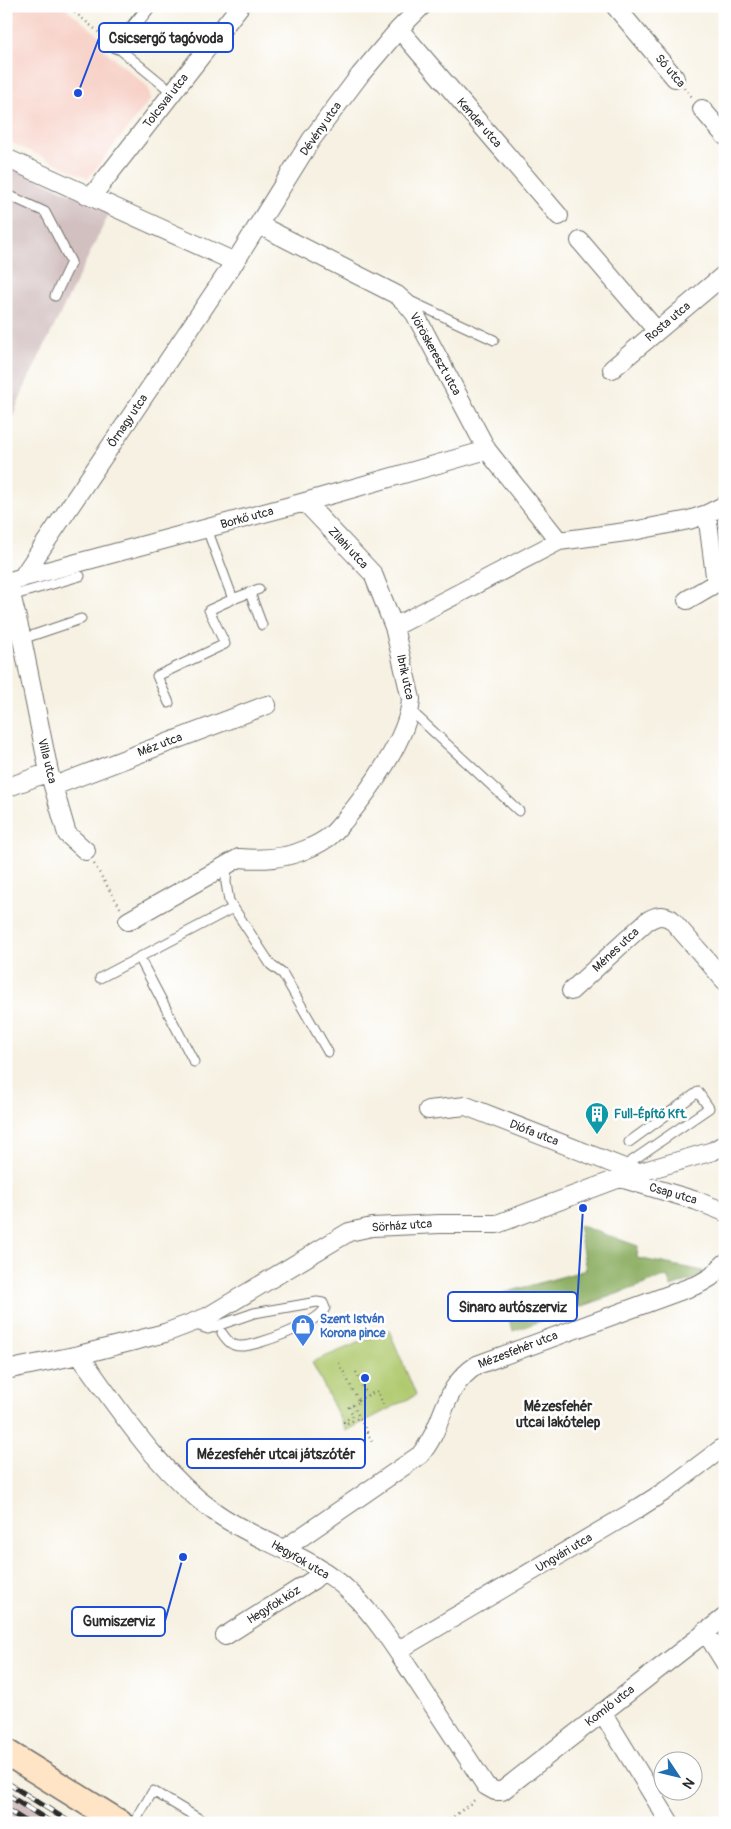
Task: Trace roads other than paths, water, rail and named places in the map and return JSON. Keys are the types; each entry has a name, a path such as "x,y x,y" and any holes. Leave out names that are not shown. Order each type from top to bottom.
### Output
{"main road":[{"path":"6,1752 120,1823"}],"street":[{"path":"117,47 148,8 146,6"},
{"name":"Tolcsvai utca","path":"92,196 240,6"},
{"name":"Dévény utca","path":"235,262 311,140 360,75 399,29 422,6"},
{"name":"Só utca","path":"615,6 675,78"},
{"name":"Kender utca","path":"399,29 559,216"},
{"path":"702,109 725,136"},
{"path":"6,158 235,262"},
{"name":"Vöröskereszt utca","path":"259,225 397,295 406,303 415,314 488,450 559,541"},
{"path":"580,241 657,331"},
{"name":"Őrnagy utca","path":"12,585 235,262"},
{"name":"Rosta utca","path":"612,370 725,274"},
{"name":"Borkő utca","path":"12,585 488,450"},
{"name":"Zilahi utca","path":"305,502 373,574 394,627"},
{"path":"394,627 559,541 633,532 689,520 725,505"},
{"path":"687,600 716,583 707,514"},
{"name":"Villa utca","path":"12,585 52,779 66,834 86,851"},
{"name":"Ibrik utca","path":"128,921 240,858 260,860 281,858 308,849 331,835 353,810 375,779 405,726 410,710 411,699 394,627"},
{"name":"Méz utca","path":"6,788 52,779 266,705"},
{"name":"Ménes utca","path":"571,991 647,921 655,916 664,916 671,919 725,981"},
{"name":"Diófa utca","path":"428,1110 466,1106 627,1173"},
{"name":"Sörház utca","path":"6,1370 79,1355 165,1333 207,1317 349,1232 372,1227 497,1224 627,1173 713,1151 725,1144"},
{"name":"Csap utca","path":"627,1173 725,1212"},
{"name":"Mézesfehér utca","path":"284,1548 420,1454 428,1445 448,1397 466,1372 477,1365 699,1284 711,1277 725,1263"},
{"name":"Hegyfok utca","path":"79,1355 146,1445 189,1493 217,1513 250,1533 284,1548 350,1591 397,1651 486,1786 494,1791"},
{"name":"Ungvári utca","path":"397,1651 634,1511 665,1491 725,1446"},
{"name":"Hegyfok köz","path":"225,1636 313,1580 322,1572"},
{"name":"Komló utca","path":"494,1791 502,1791 725,1617"},
{"path":"705,1631 725,1663"},
{"path":"602,1712 670,1823"}],"lane":[{"path":"117,47 173,93"},
{"path":"6,194 45,212 71,262 55,296"},
{"path":"397,295 494,340"},
{"path":"207,529 233,599"},
{"path":"12,585 80,576"},
{"path":"169,703 156,676 225,644 209,610 254,591 262,625"},
{"path":"22,639 81,619"},
{"path":"410,710 519,811"},
{"path":"227,865 226,883 229,901 272,965 283,974 328,1052"},
{"path":"100,978 233,908"},
{"path":"139,957 194,1062"},
{"path":"627,1173 709,1108 698,1092 628,1142"},
{"path":"191,1323 208,1329 263,1311 317,1302 322,1303 325,1308 319,1316 292,1331 251,1345 238,1346 228,1342 222,1333"},
{"path":"134,1823 153,1791 206,1823"}],"railway":[{"path":"6,1782 71,1823"},
{"path":"6,1794 52,1823"},
{"path":"6,1809 28,1823"}],"place":[{"name":"Csicsergő tagóvoda","path":"78,93"},
{"name":"Full-Építő Kft.","path":"597,1135"},
{"name":"Sinaro autószerviz","path":"583,1208"},
{"name":"Szent István Korona pince","path":"303,1347"},
{"name":"Mézesfehér utcai játszótér","path":"365,1378"},
{"name":"Gumiszerviz","path":"183,1557"}],"district":[{"name":"Mézesfehér utcai lakótelep","path":"558,1414"}]}
